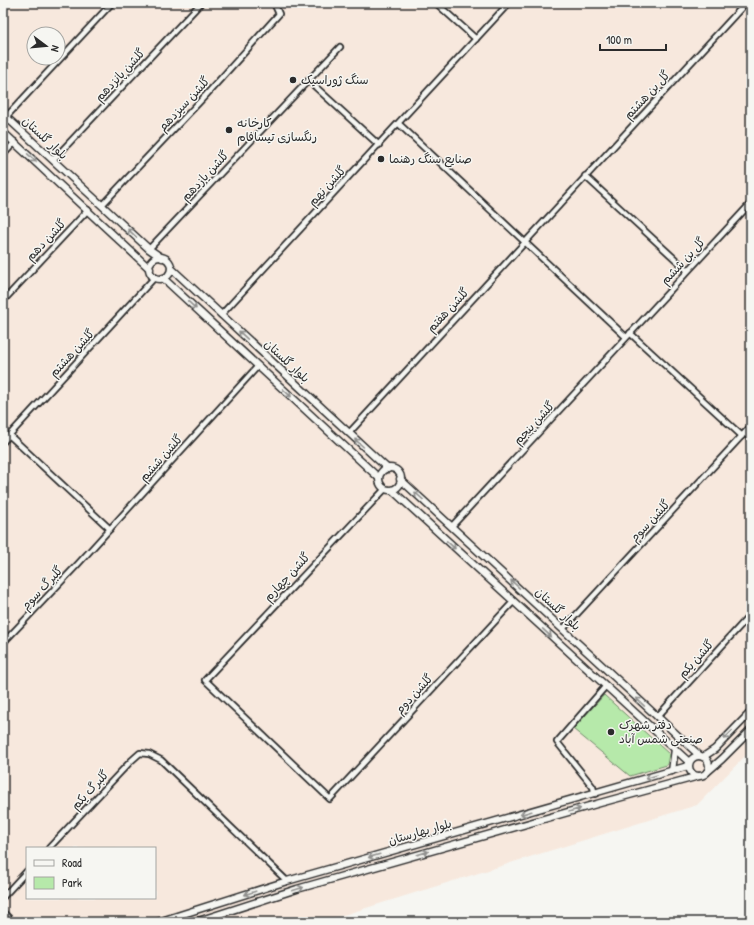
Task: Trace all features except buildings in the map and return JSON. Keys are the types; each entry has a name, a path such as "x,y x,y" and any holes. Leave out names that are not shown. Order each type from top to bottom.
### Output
{"street":[{"path":"5,115 112,3"},
{"name":"گلشن پانزدهم","path":"53,160 200,3"},
{"name":"گلشن سیزدهم","path":"102,205 206,95 279,14 274,3"},
{"path":"436,3 476,39"},
{"name":"گلشن نهم","path":"221,315 399,124 509,3"},
{"name":"گل بن هشتم","path":"562,201 746,3"},
{"name":"گلشن یازدهم","path":"150,250 340,47"},
{"path":"308,81 379,145"},
{"name":"بلوار گلستان","path":"5,115 150,250 162,258"},
{"path":"399,124 524,242 628,335 744,434 751,438"},
{"name":"بلوار گلستان","path":"3,132 150,269"},
{"path":"3,155 15,142"},
{"path":"584,176 687,270"},
{"name":"گلشن هفتم","path":"349,433 562,201"},
{"name":"گل بن ششم","path":"628,335 751,203"},
{"name":"گلشن دهم","path":"3,301 88,210"},
{"path":"162,258 169,261 171,268 169,275 163,278 155,278 150,269 154,260 162,258"},
{"name":"بلوار گلستان","path":"171,268 388,469"},
{"name":"گلشن هشتم","path":"3,442 155,278"},
{"name":"بلوار گلستان","path":"163,278 379,478"},
{"name":"گلشن پنجم","path":"452,526 628,335"},
{"name":"گلشن ششم","path":"78,564 258,366"},
{"name":"گلشن سوم","path":"563,629 751,426"},
{"path":"9,435 110,529"},
{"path":"388,469 395,470 400,479 397,487 392,490 385,489 380,484 379,478 382,472 388,469"},
{"name":"بلوار گلستان","path":"400,479 677,736 702,757"},
{"name":"گلشن چهارم","path":"330,799 205,680 385,489"},
{"name":"بلوار گلستان","path":"392,490 605,687 670,744 689,764"},
{"name":"گلبرگ سوم","path":"3,643 78,564"},
{"name":"گلشن دوم","path":"330,799 513,602"},
{"name":"گلشن یکم","path":"657,717 751,614"},
{"path":"595,794 593,787 557,742 605,687"},
{"path":"751,712 715,748 702,757 694,757 689,764 690,772 699,776 707,772 751,730"},
{"path":"670,744 677,736"},
{"path":"672,771 675,750"},
{"name":"گلبرگ یکم","path":"50,847 130,761 140,753 149,754 160,760 287,881"},
{"path":"702,757 708,762 707,772"},
{"name":"بلوار بهارستان","path":"158,922 287,881 595,794 672,771 689,764"},
{"name":"بلوار بهارستان","path":"195,922 305,887 699,776"},
{"path":"3,897 26,872"},
{"path":"3,913 12,922"}],"shaded area":[{"path":"3,3 751,3 751,750 697,805 321,922 3,922"}],"green space":[{"path":"604,695 669,754 667,765 630,776 573,729"}],"place":[{"name":"سنگ ژوراسیک","path":"293,80"},
{"name":"کارخانه رنگسازی تیسافام","path":"229,130"},
{"name":"صنایع سنگ رهنما","path":"381,159"},
{"name":"دفتر شهرک صنعتی شمس آباد","path":"611,732"}]}
